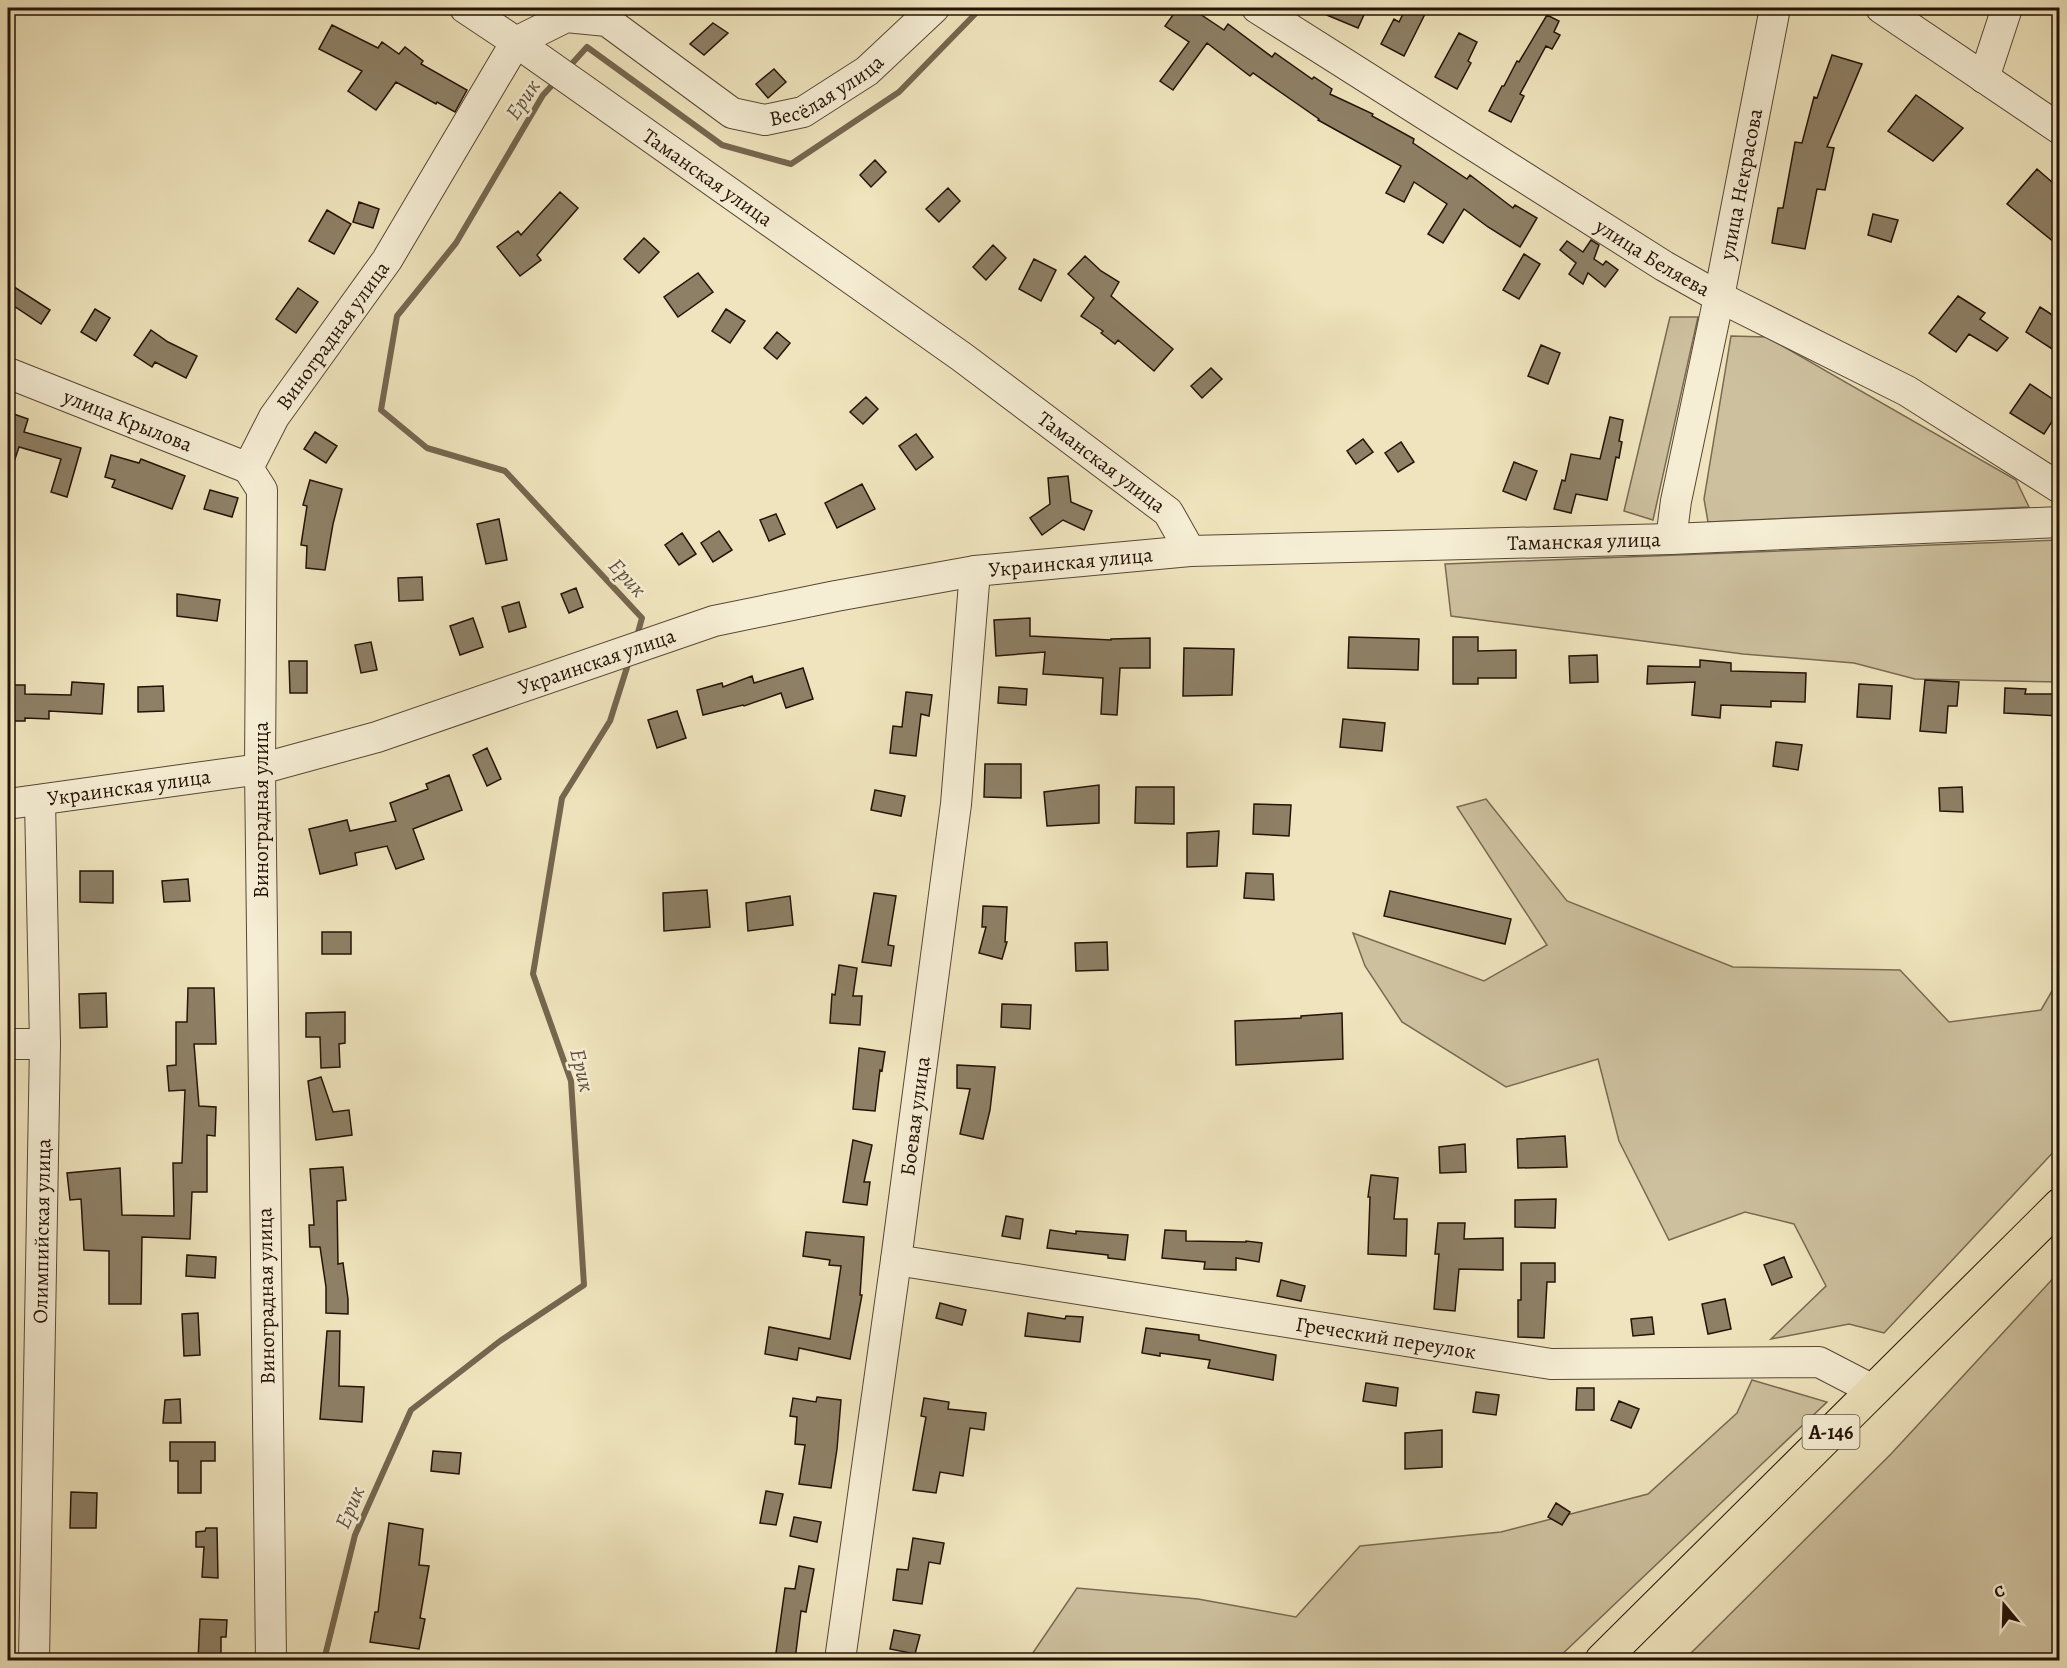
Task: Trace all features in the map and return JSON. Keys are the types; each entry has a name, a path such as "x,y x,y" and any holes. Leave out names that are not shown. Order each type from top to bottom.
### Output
{"highway":[{"name":"А-146","path":"1602,1660 2060,1204"}],"street":[{"name":"Таманская улица","path":"465,8 962,357 1168,512 1190,551 1671,539 2060,522"},
{"name":"Весёлая улица","path":"516,42 566,16 607,21 732,113 765,120 803,112 867,71 934,8"},
{"name":"улица Беляева","path":"1257,8 1664,266 1719,297 1906,391 2060,488"},
{"name":"улица Некрасова","path":"1671,539 1676,501 1719,297 1775,8"},
{"path":"1881,8 2060,129"},
{"path":"1984,78 2007,8"},
{"name":"Виноградная улица","path":"270,1660 260,769 262,490 248,468 274,417 387,260 516,42"},
{"name":"улица Крылова","path":"8,373 248,468"},
{"name":"Украинская улица","path":"8,804 260,769 377,736 714,621 975,571 1190,551"},
{"name":"Боевая улица","path":"840,1660 956,804 975,571"},
{"name":"Олимпийская улица","path":"34,1660 45,1044 40,801"},
{"path":"8,1044 45,1044"},
{"name":"Греческий переулок","path":"896,1260 1551,1364 1819,1362 1873,1390"}],"shaded area":[{"path":"1670,317 1698,317 1653,520 1624,511"},
{"path":"1731,336 1767,337 2016,480 2029,507 1708,522 1704,499"},
{"path":"2059,540 2059,682 1915,679 1854,663 1743,654 1451,616 1445,564"},
{"path":"1486,799 1567,901 1733,967 1900,970 1949,1022 2041,1010 2059,979 2059,1146 1884,1333 1849,1324 1771,1339 1826,1286 1794,1224 1745,1212 1669,1240 1619,1141 1598,1059 1506,1087 1402,1022 1365,966 1353,933 1484,981 1547,945 1457,807"},
{"path":"2059,1272 2059,1660 1684,1660 1891,1454"},
{"path":"1752,1380 1827,1402 1556,1660 1028,1660 1077,1588 1198,1599 1296,1617 1360,1546 1501,1532 1648,1494 1737,1413"}],"building":[{"path":"1178,8 1191,8 1224,30 1228,24 1272,57 1275,53 1312,79 1314,77 1332,89 1330,94 1373,114 1372,116 1414,139 1413,143 1467,179 1470,175 1513,208 1515,205 1537,218 1520,247 1464,209 1443,243 1428,234 1447,204 1414,182 1404,202 1386,193 1401,166 1318,120 1253,73 1250,76 1207,43 1173,90 1160,81 1189,42 1165,26"},
{"path":"1310,8 1367,8 1358,28"},
{"path":"1406,8 1428,8 1404,56 1381,44 1394,19 1399,22"},
{"path":"1547,15 1559,21 1554,32 1560,35 1552,49 1546,46 1520,94 1524,96 1511,122 1489,111 1517,61 1519,62"},
{"path":"713,23 728,33 704,55 690,44"},
{"path":"332,25 378,48 382,42 399,54 405,47 423,61 421,64 467,90 455,112 396,82 376,110 348,91 362,71 319,49"},
{"path":"1459,33 1477,42 1468,61 1471,63 1457,89 1435,77"},
{"path":"1832,55 1862,64 1827,147 1834,148 1825,190 1817,189 1805,249 1772,243 1778,208 1783,208 1795,142 1802,143 1814,97 1817,98"},
{"path":"774,69 786,82 768,98 756,84"},
{"path":"1916,95 1963,128 1933,161 1888,131"},
{"path":"875,160 886,172 871,187 860,175"},
{"path":"2037,169 2060,189 2060,247 2007,204"},
{"path":"948,188 960,201 939,222 926,209"},
{"path":"560,192 578,208 537,255 541,260 520,276 497,247 518,231 521,235"},
{"path":"359,202 379,209 373,228 353,222"},
{"path":"327,210 351,224 334,254 309,241"},
{"path":"1873,214 1898,220 1891,242 1868,235"},
{"path":"644,238 659,252 639,273 624,259"},
{"path":"1591,240 1599,245 1594,259 1603,265 1606,261 1618,270 1605,287 1588,273 1583,284 1569,274 1576,263 1560,250 1567,241 1583,252"},
{"path":"993,245 1006,258 986,280 973,267"},
{"path":"1524,254 1540,264 1519,299 1503,290"},
{"path":"1085,256 1101,271 1119,282 1111,296 1173,349 1154,371 1118,340 1115,344 1101,333 1103,331 1081,316 1094,298 1068,274"},
{"path":"1034,259 1056,270 1041,301 1019,289"},
{"path":"698,273 713,292 678,317 664,297"},
{"path":"8,283 50,310 41,324 8,302"},
{"path":"298,288 318,302 296,333 276,319"},
{"path":"1958,296 1985,313 1980,319 2008,338 1997,351 1969,334 1956,352 1929,333"},
{"path":"2040,307 2060,320 2060,354 2026,332"},
{"path":"95,309 110,318 96,341 81,332"},
{"path":"726,309 745,321 730,343 712,331"},
{"path":"151,330 168,342 197,356 186,378 155,362 152,367 134,355"},
{"path":"777,332 790,343 777,359 764,348"},
{"path":"1541,345 1560,353 1548,384 1528,376"},
{"path":"1211,368 1222,379 1202,398 1191,386"},
{"path":"2030,384 2060,404 2060,409 2044,434 2010,413"},
{"path":"866,397 878,409 863,424 850,412"},
{"path":"8,412 28,419 24,432 81,448 67,497 51,492 61,459 19,447 11,471 8,471"},
{"path":"1610,417 1623,420 1619,458 1616,457 1607,500 1576,494 1571,513 1554,509 1562,480 1565,481 1571,454 1600,459"},
{"path":"315,432 337,446 326,463 304,449"},
{"path":"916,434 933,457 916,470 899,446"},
{"path":"1363,439 1373,452 1356,464 1347,451"},
{"path":"1401,442 1414,462 1398,472 1385,453"},
{"path":"111,455 139,463 141,459 185,476 172,509 112,487 115,480 105,477"},
{"path":"1514,462 1537,471 1526,500 1503,491"},
{"path":"1068,476 1071,502 1092,511 1084,530 1063,520 1042,535 1030,518 1050,504 1048,478"},
{"path":"310,480 342,489 325,570 306,568 307,546 301,545 307,506 303,505"},
{"path":"862,484 875,509 837,528 825,503"},
{"path":"210,490 238,498 232,517 204,509"},
{"path":"776,514 785,534 769,541 760,520"},
{"path":"499,519 507,560 486,564 477,524"},
{"path":"719,531 732,550 713,562 701,543"},
{"path":"682,533 696,554 679,565 665,545"},
{"path":"422,577 423,600 399,601 398,578"},
{"path":"576,588 583,607 569,613 561,594"},
{"path":"177,594 220,600 217,621 177,616"},
{"path":"519,602 526,627 509,632 502,607"},
{"path":"473,618 483,647 460,655 450,626"},
{"path":"1030,618 1030,636 1111,640 1150,638 1150,668 1120,668 1117,715 1101,714 1103,678 1043,674 1045,652 996,656 994,620"},
{"path":"1349,637 1419,639 1418,670 1348,668"},
{"path":"1453,637 1478,637 1478,651 1516,650 1516,678 1478,678 1478,684 1453,684"},
{"path":"371,642 377,670 361,673 355,645"},
{"path":"1184,648 1234,649 1232,695 1183,696"},
{"path":"1597,655 1598,682 1570,683 1569,656"},
{"path":"1700,660 1731,663 1731,671 1806,673 1805,702 1771,701 1771,707 1721,705 1720,718 1692,715 1695,682 1647,684 1648,666 1700,667"},
{"path":"289,661 307,661 307,693 290,693"},
{"path":"803,668 813,699 786,708 781,693 744,706 703,715 697,690 722,683 723,687 752,676 754,683"},
{"path":"1925,680 1959,682 1957,706 1948,706 1946,733 1920,731"},
{"path":"72,682 104,684 102,714 49,711 49,719 25,718 25,721 8,721 8,685 25,685 25,694 71,695"},
{"path":"1859,684 1892,686 1890,719 1857,717"},
{"path":"163,686 164,711 138,712 138,687"},
{"path":"999,687 1027,689 1026,705 998,703"},
{"path":"2005,688 2026,689 2025,694 2060,694 2060,716 2004,713"},
{"path":"906,692 932,695 929,716 921,714 916,756 890,753 893,726 902,727"},
{"path":"677,711 686,738 657,748 648,720"},
{"path":"1343,719 1385,723 1382,751 1340,747"},
{"path":"1776,742 1802,745 1798,770 1773,766"},
{"path":"487,748 501,779 487,786 473,755"},
{"path":"985,764 1021,764 1021,798 984,797"},
{"path":"449,775 462,810 413,829 424,859 396,869 387,846 355,853 357,865 320,874 309,829 347,820 350,831 396,821 390,803 428,789 426,784"},
{"path":"1099,785 1099,823 1047,826 1044,792"},
{"path":"1136,787 1174,787 1174,824 1135,823"},
{"path":"1962,787 1963,812 1940,811 1939,788"},
{"path":"875,790 905,796 901,816 871,810"},
{"path":"1254,804 1291,805 1289,836 1253,834"},
{"path":"1219,831 1217,866 1187,867 1187,833"},
{"path":"80,871 113,871 113,903 80,902"},
{"path":"1246,873 1273,874 1274,900 1244,898"},
{"path":"188,879 190,901 164,902 162,881"},
{"path":"707,890 710,927 664,931 663,893"},
{"path":"1390,891 1511,919 1505,944 1384,916"},
{"path":"874,893 896,896 888,945 894,946 891,966 862,962"},
{"path":"790,896 793,925 748,931 746,903"},
{"path":"983,906 1007,907 1005,942 1007,942 1002,959 979,953 986,927 982,927"},
{"path":"322,932 351,932 351,954 322,954"},
{"path":"1107,942 1108,970 1076,971 1075,943"},
{"path":"839,965 857,968 853,996 862,996 860,1025 830,1023 832,994 835,995"},
{"path":"188,988 214,988 216,1044 194,1044 199,1106 216,1107 215,1136 207,1135 207,1192 192,1192 190,1239 142,1237 141,1304 109,1304 109,1251 84,1250 81,1199 70,1200 67,1173 120,1168 122,1215 174,1216 173,1163 182,1163 185,1090 169,1091 167,1066 176,1065 176,1022 187,1022"},
{"path":"106,993 107,1027 80,1028 79,994"},
{"path":"1002,1004 1031,1005 1030,1029 1001,1027"},
{"path":"345,1012 345,1043 339,1044 340,1067 321,1068 320,1037 306,1037 306,1013"},
{"path":"1342,1013 1343,1059 1236,1065 1235,1021 1301,1018 1301,1016"},
{"path":"859,1048 885,1052 882,1071 880,1070 875,1111 853,1109"},
{"path":"957,1065 995,1067 990,1110 983,1139 960,1134 970,1089 957,1088"},
{"path":"321,1077 333,1112 349,1110 352,1135 316,1140 308,1081"},
{"path":"1565,1136 1567,1167 1518,1168 1517,1139"},
{"path":"853,1140 872,1145 864,1182 870,1182 867,1205 843,1202"},
{"path":"1465,1144 1466,1172 1440,1173 1439,1147"},
{"path":"343,1167 346,1200 337,1201 338,1264 343,1263 348,1314 326,1313 326,1287 320,1247 310,1247 309,1225 314,1225 310,1169"},
{"path":"1371,1175 1398,1178 1394,1219 1407,1219 1406,1256 1368,1254 1370,1197 1368,1197"},
{"path":"1556,1199 1555,1228 1515,1227 1515,1200"},
{"path":"1006,1216 1023,1219 1020,1239 1002,1236"},
{"path":"1438,1223 1465,1223 1464,1239 1503,1238 1503,1270 1459,1269 1455,1311 1434,1309 1439,1254 1435,1254"},
{"path":"1050,1230 1076,1234 1076,1231 1128,1235 1125,1260 1108,1258 1108,1255 1047,1248"},
{"path":"1165,1230 1186,1231 1186,1241 1262,1243 1259,1262 1236,1258 1236,1270 1204,1269 1205,1262 1162,1258"},
{"path":"806,1232 864,1237 860,1295 862,1295 850,1359 799,1348 797,1360 765,1354 769,1327 830,1339 841,1266 829,1265 830,1260 803,1256"},
{"path":"187,1255 216,1257 215,1278 186,1276"},
{"path":"1784,1257 1792,1277 1772,1285 1764,1265"},
{"path":"1521,1263 1555,1263 1555,1282 1547,1282 1544,1338 1518,1337"},
{"path":"1281,1280 1305,1286 1301,1301 1277,1296"},
{"path":"1725,1299 1731,1329 1708,1334 1702,1304"},
{"path":"940,1303 966,1310 962,1325 936,1318"},
{"path":"198,1313 200,1355 184,1356 182,1314"},
{"path":"1028,1313 1065,1319 1066,1316 1083,1317 1080,1342 1025,1336"},
{"path":"1652,1317 1654,1334 1633,1336 1631,1319"},
{"path":"1146,1328 1199,1335 1199,1340 1276,1355 1273,1380 1208,1368 1210,1360 1160,1353 1160,1356 1142,1353"},
{"path":"327,1331 340,1331 339,1386 364,1387 362,1422 320,1419"},
{"path":"1366,1383 1398,1388 1396,1406 1363,1401"},
{"path":"1577,1388 1594,1388 1594,1410 1576,1410"},
{"path":"1476,1392 1499,1395 1496,1415 1473,1412"},
{"path":"817,1397 841,1400 831,1488 799,1484 805,1445 795,1444 797,1417 790,1416 793,1398 816,1402"},
{"path":"924,1398 949,1402 948,1409 986,1413 984,1430 970,1428 963,1476 940,1472 936,1493 913,1490 926,1417 921,1416"},
{"path":"180,1399 181,1423 163,1423 165,1400"},
{"path":"1619,1401 1639,1409 1631,1428 1611,1420"},
{"path":"1442,1430 1442,1467 1405,1469 1405,1433"},
{"path":"170,1442 215,1442 215,1461 201,1461 201,1493 178,1493 178,1461 170,1461"},
{"path":"433,1451 461,1453 459,1474 431,1471"},
{"path":"766,1491 783,1494 776,1525 760,1523"},
{"path":"71,1492 97,1493 96,1528 70,1528"},
{"path":"1556,1503 1570,1512 1562,1525 1548,1517"},
{"path":"794,1517 821,1522 817,1542 790,1536"},
{"path":"389,1523 423,1529 419,1565 429,1566 420,1618 425,1619 419,1649 370,1642 375,1612 378,1612"},
{"path":"206,1528 217,1528 218,1578 202,1577 204,1547 196,1547 196,1532 205,1531"},
{"path":"913,1538 944,1543 940,1564 929,1562 922,1604 893,1600 897,1569 908,1570"},
{"path":"799,1566 814,1569 806,1612 801,1611 795,1660 775,1660 785,1588 795,1589"},
{"path":"200,1619 227,1620 226,1637 221,1637 221,1660 198,1660"},
{"path":"894,1630 920,1635 915,1654 890,1649"}],"waterway":[{"name":"Ерик","path":"568,68 587,47 722,145 791,164 899,92 981,8"},
{"name":"Ерик","path":"557,80 543,95 456,243 397,316 381,410 427,448 505,471 642,618 637,636"},
{"name":"Ерик","path":"324,1660 355,1535 411,1410 500,1341 584,1285 571,1081 533,974 562,798 610,721 629,661"}]}
